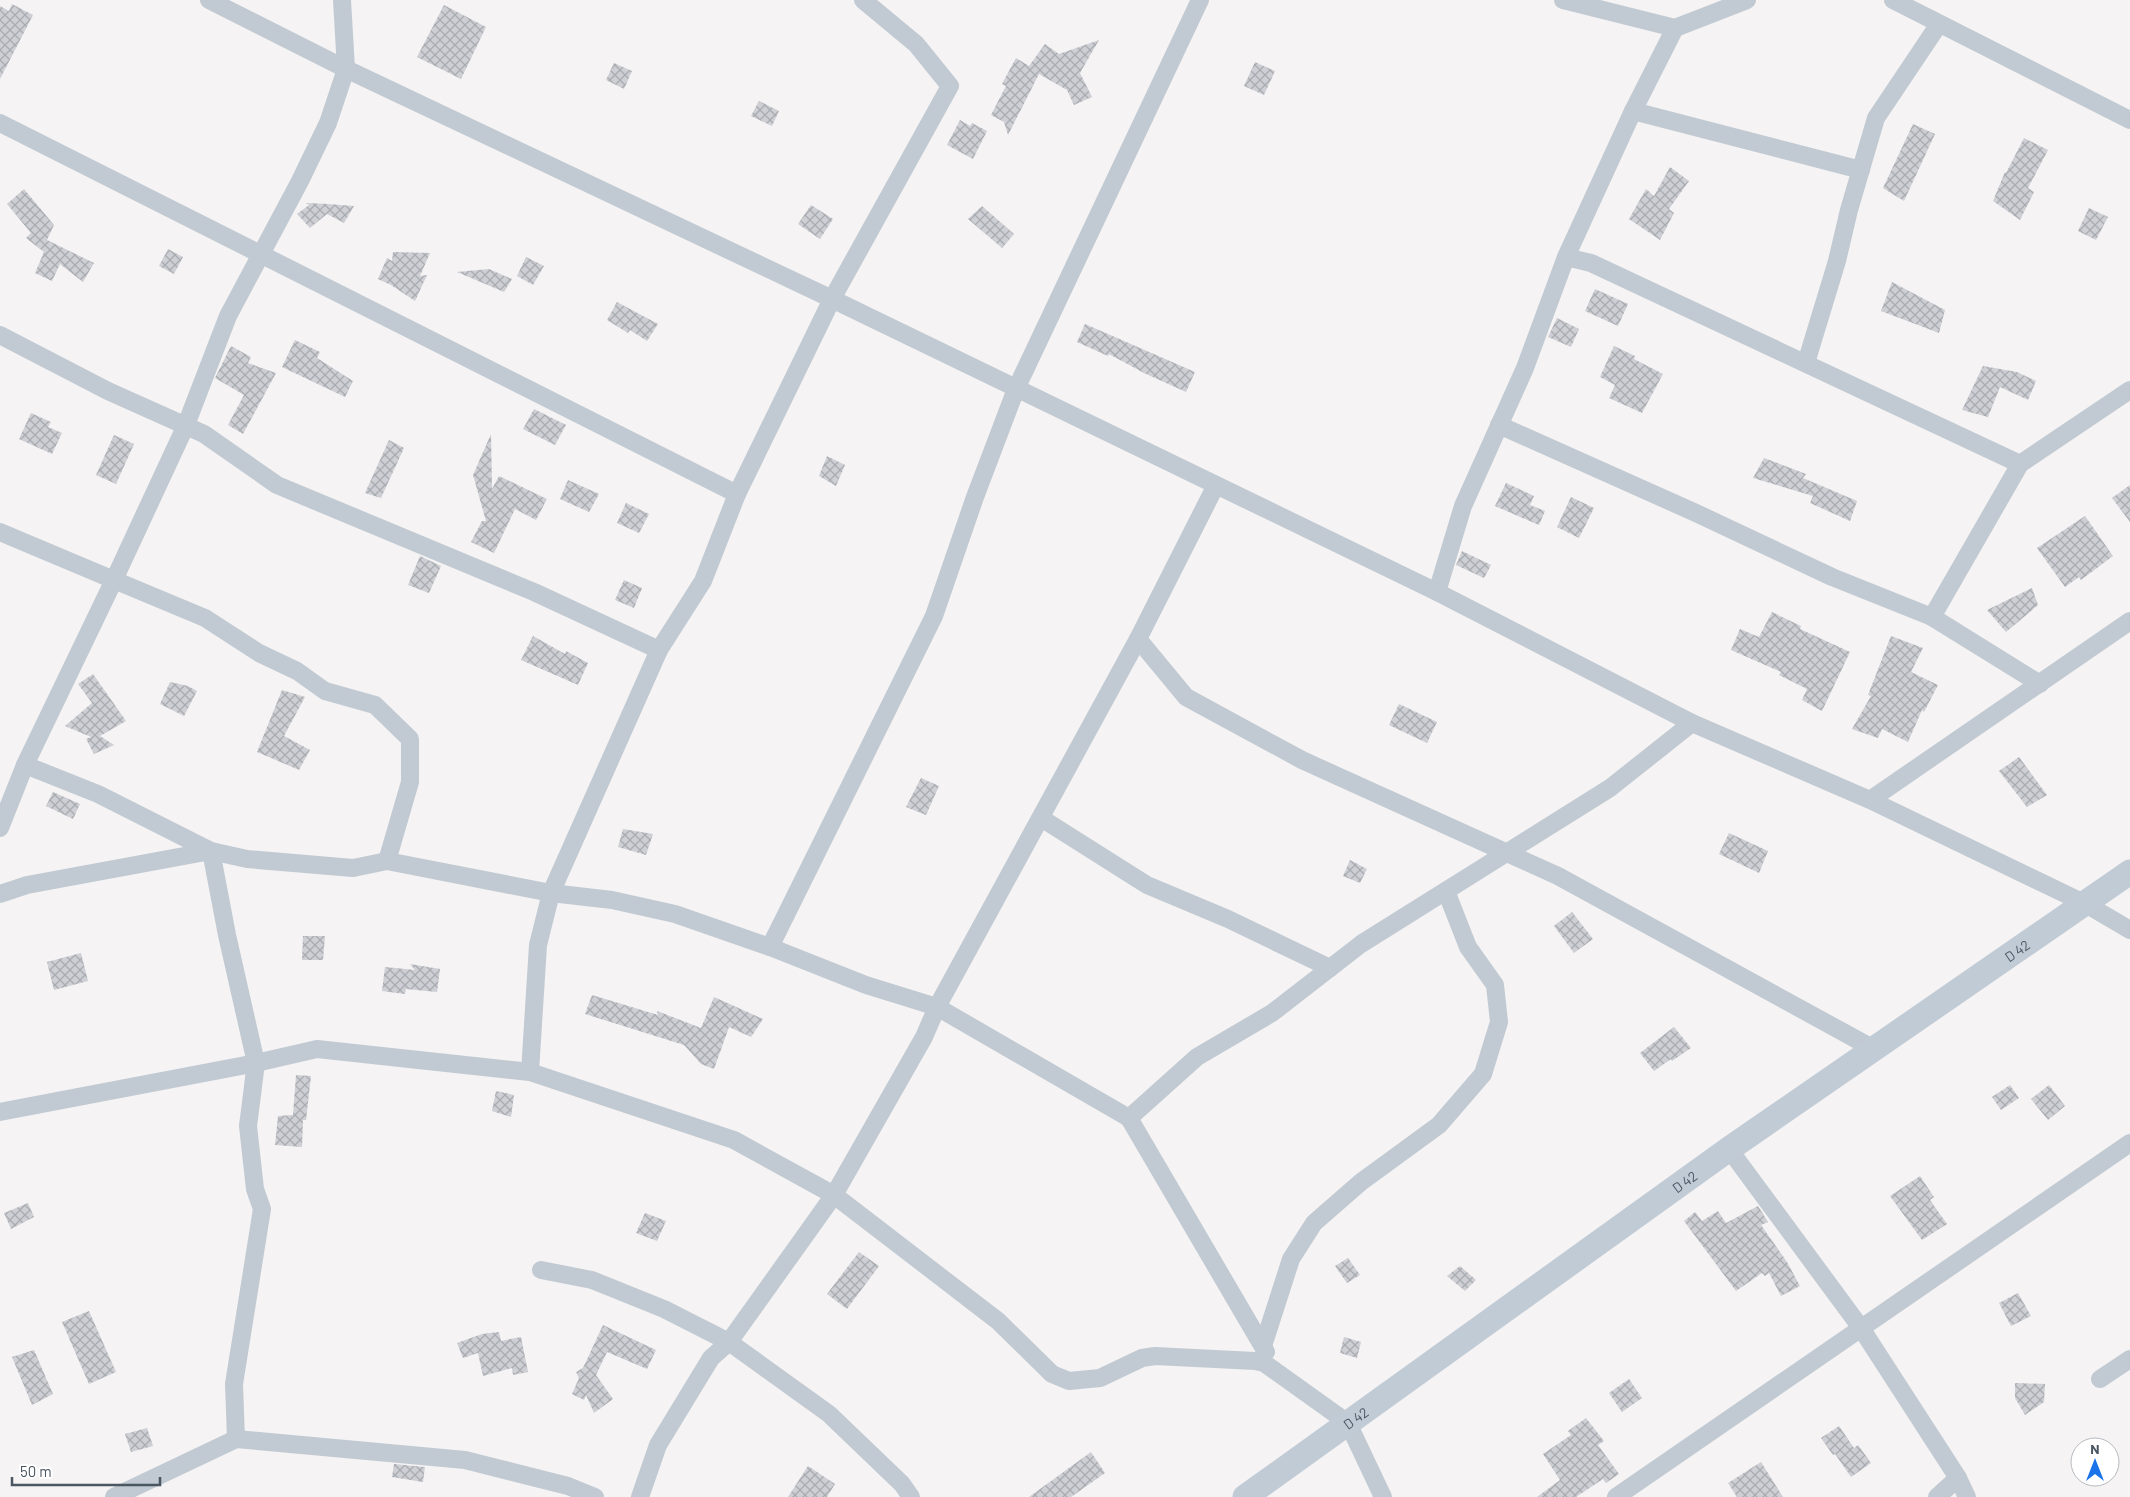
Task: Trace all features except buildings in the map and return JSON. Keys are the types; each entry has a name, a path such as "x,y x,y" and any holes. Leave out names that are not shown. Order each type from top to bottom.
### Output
{"street":[{"path":"209,0 346,69 832,299 1437,592 1692,723 1870,800 2084,903 2130,930"},
{"path":"0,828 25,765 186,425 228,316 300,181 328,123 346,69 342,0"},
{"path":"530,1072 538,945 551,893 659,650 703,580 737,494 832,299 950,86 916,44 863,0"},
{"path":"770,947 934,616 974,497 1016,389 1200,0"},
{"path":"1563,0 1675,28 1747,0"},
{"path":"1893,0 2130,120"},
{"path":"1806,363 1837,261 1849,210 1876,118 1939,24"},
{"path":"1437,592 1463,506 1525,368 1566,257 1632,111 1675,28"},
{"path":"1632,111 1860,170"},
{"path":"0,123 737,494"},
{"path":"1566,257 1591,263 2020,464"},
{"path":"0,335 108,391 204,434 277,485 534,592 659,650"},
{"path":"1932,617 2020,464 2130,390"},
{"path":"1499,425 1696,513 1832,577 1932,617 2040,684"},
{"path":"640,1497 658,1445 711,1358 729,1342 834,1195 924,1037 937,1007 1138,639 1216,485"},
{"path":"0,532 205,618 259,653 297,671 325,691 375,705 410,739 410,782 387,861"},
{"path":"1870,800 2130,621"},
{"path":"1138,639 1186,697 1302,760 1558,876 1874,1049"},
{"path":"1129,1118 1197,1058 1272,1013 1361,944 1610,788 1692,723"},
{"path":"25,765 98,794 211,851 248,859 353,868 387,861 551,893 612,900 675,914 770,947 866,985 937,1007 1129,1118 1278,1372"},
{"path":"1041,818 1147,884 1228,919 1330,968"},
{"path":"0,894 27,884 211,851"},
{"path":"211,851 227,935 256,1063 248,1126 255,1189 262,1209 234,1384 236,1440"},
{"name":"D 42","path":"1245,1497 1729,1150 2130,872"},
{"path":"1263,1346 1291,1259 1314,1223 1361,1182 1439,1125 1483,1074 1499,1022 1495,985 1468,947 1446,891"},
{"path":"0,1112 256,1063 318,1049 530,1072 734,1140 834,1195 998,1321 1052,1374 1068,1381 1100,1378 1142,1358 1155,1356 1264,1363 1348,1423 1383,1497"},
{"path":"1616,1497 2130,1143"},
{"path":"1729,1150 1861,1328 1958,1478 1967,1497"},
{"path":"541,1270 592,1280 664,1309 729,1342 829,1414 902,1484 911,1497"},
{"path":"2100,1379 2130,1359"},
{"path":"114,1497 236,1440 465,1460 568,1486 595,1497"},
{"path":"1937,1497 1958,1478"}]}
